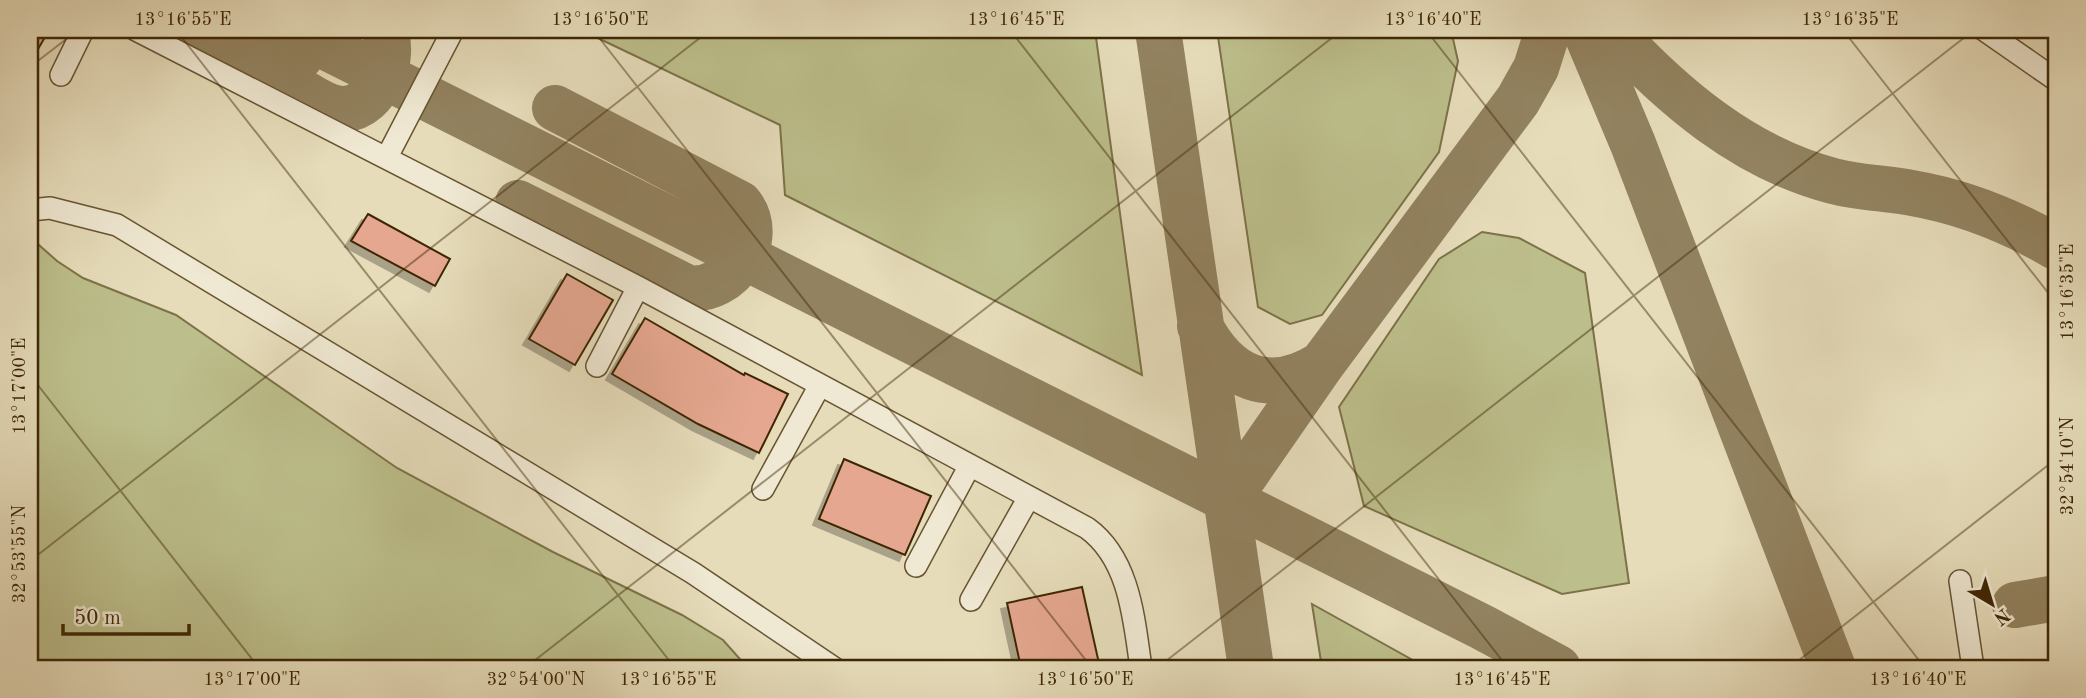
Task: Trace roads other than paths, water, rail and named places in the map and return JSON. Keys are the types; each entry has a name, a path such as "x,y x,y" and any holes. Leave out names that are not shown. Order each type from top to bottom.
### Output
{"lane":[{"path":"61,75 83,30"},
{"path":"136,30 638,286 1087,528 1098,536 1114,556 1133,615 1141,668"},
{"path":"387,157 453,30"},
{"path":"1984,30 2056,80"},
{"path":"30,209 50,208 117,225 693,573 834,668"},
{"path":"597,366 638,286"},
{"path":"764,489 820,385"},
{"path":"916,566 970,465"},
{"path":"971,600 1029,497"},
{"path":"1960,581 1973,668"}]}
